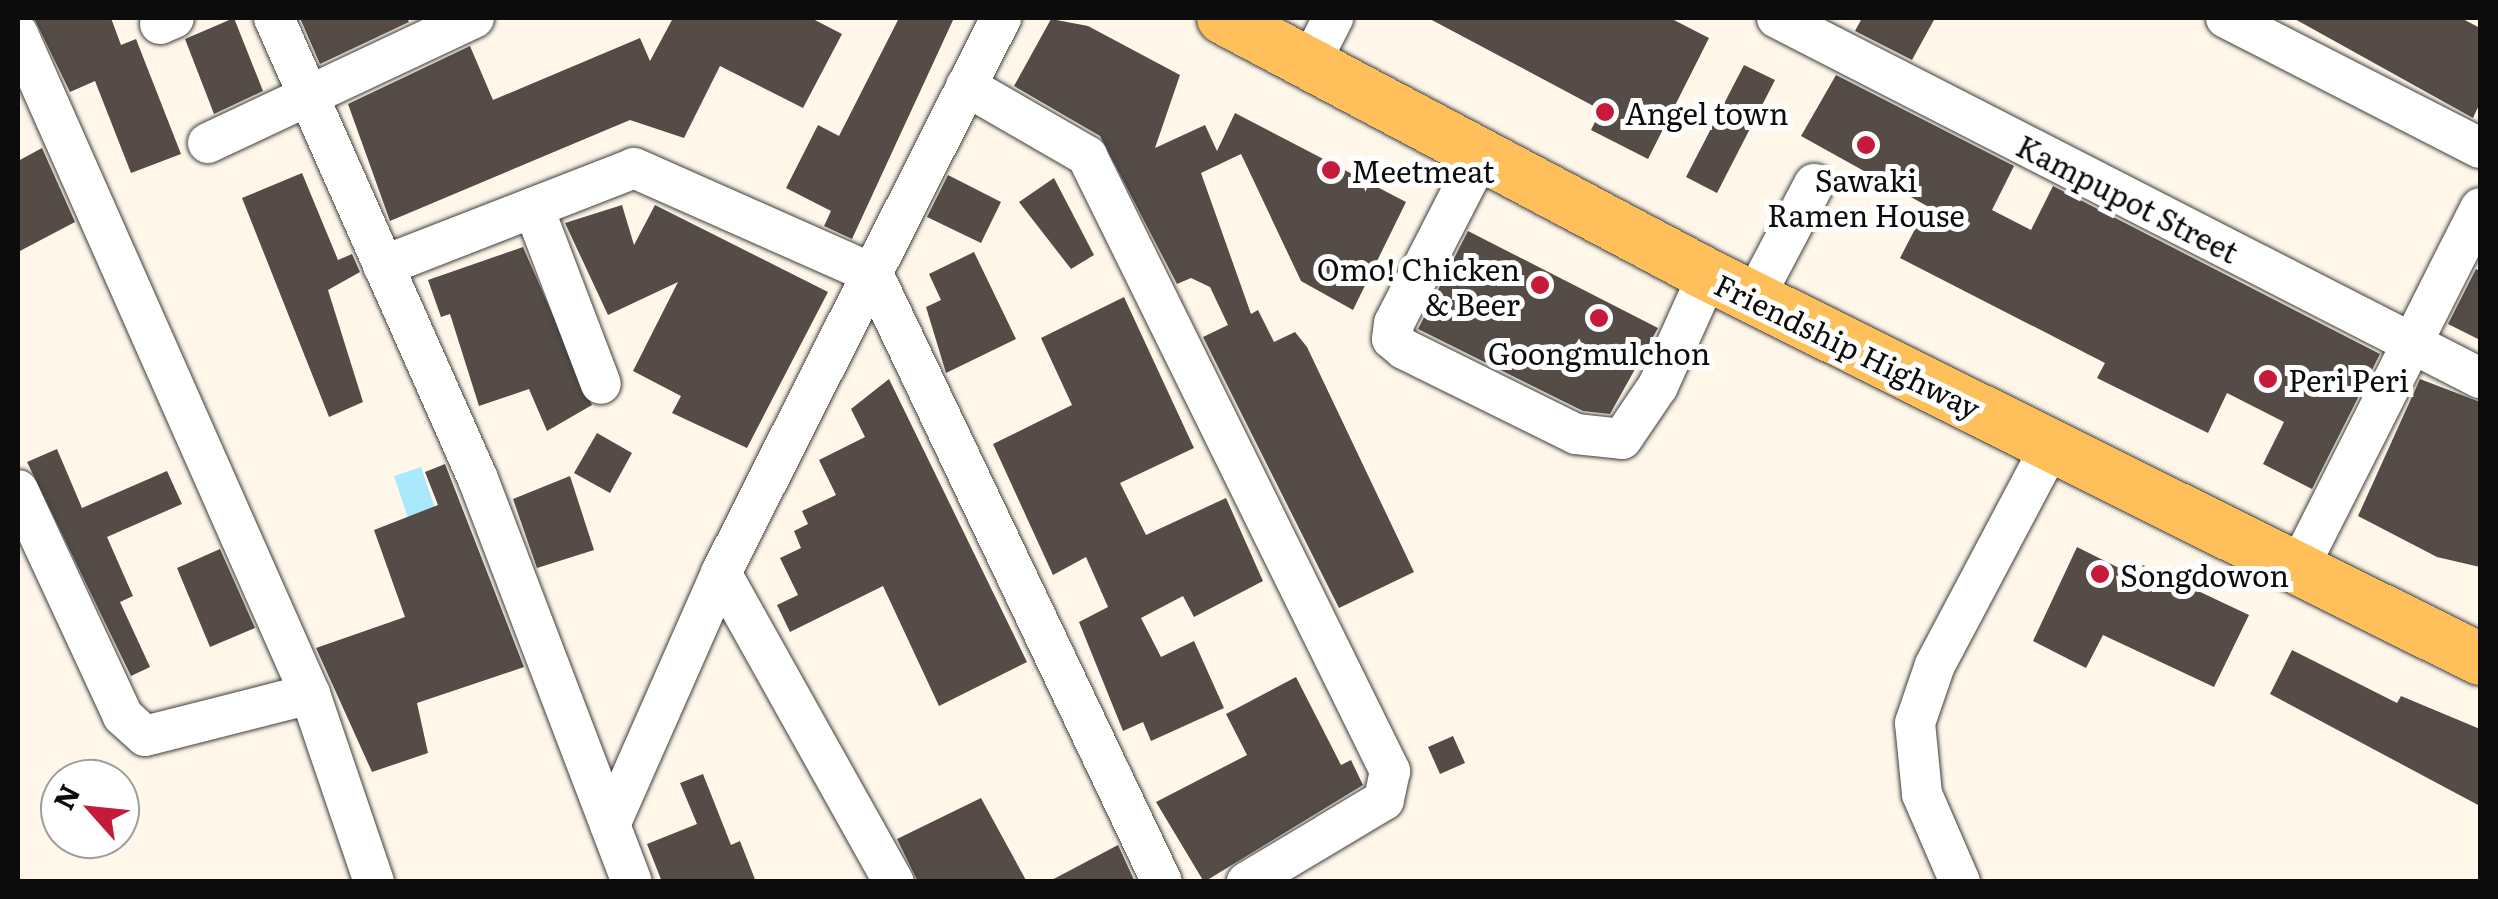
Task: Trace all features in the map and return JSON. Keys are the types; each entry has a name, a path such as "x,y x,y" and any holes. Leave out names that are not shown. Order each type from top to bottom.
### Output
{"main road":[{"name":"Friendship Highway","path":"1223,18 1708,275 2480,659"}],"street":[{"path":"274,18 478,479 632,882"},
{"path":"610,825 721,573 1001,18"},
{"path":"1309,65 1333,18"},
{"name":"Kampupot Street","path":"1776,18 2480,378"},
{"path":"2226,18 2480,148"},
{"path":"208,143 467,19"},
{"path":"18,34 310,694 374,882"},
{"path":"966,86 1086,156 1390,772 1384,800 1247,882"},
{"path":"1481,154 1394,322 1392,339 1404,349 1576,434 1622,439 1658,386 1708,275"},
{"path":"384,266 634,168 873,274 1162,882"},
{"path":"1754,298 1814,184"},
{"path":"2299,567 2480,208"},
{"path":"534,209 601,384"},
{"path":"1960,882 1922,794 1916,723 1934,665 2051,446"},
{"path":"18,490 123,716 144,736 310,694"},
{"path":"721,573 894,882"}],"water":[{"path":"421,467 435,508 408,518 394,476"}],"building":[{"path":"34,18 111,18 121,45 136,39 181,154 131,173 95,81 70,92"},
{"path":"234,18 263,91 214,114 185,39"},
{"path":"300,18 407,18 409,22 320,64"},
{"path":"673,18 811,18 842,34 803,108 720,66 684,138 630,120 390,221 348,104 470,46 493,100 640,38 650,61"},
{"path":"899,18 954,18 852,239 824,226 831,211 786,188 818,125 839,136"},
{"path":"1428,18 1670,18 1709,38 1648,159 1591,130 1601,110"},
{"path":"1862,18 1935,18 1912,60 1855,31"},
{"path":"2293,18 2461,18 2480,28 2480,103 2473,118"},
{"path":"1051,19 1088,26 1180,75 1155,148 1205,125 1217,151 1235,113 1406,202 1353,310 1301,281 1241,154 1201,173 1251,314 1258,310 1274,342 1295,332 1307,347 1414,572 1339,608 1203,337 1228,325 1210,287 1191,278 1177,284 1100,136 1014,86"},
{"path":"1744,65 1775,80 1717,193 1686,177"},
{"path":"1836,75 2014,166 1992,210 2031,230 2053,186 2380,354 2312,489 2263,464 2284,422 2227,393 2208,433 2097,378 2105,363 1900,258 1927,206 1801,136"},
{"path":"42,148 75,222 18,252 18,161"},
{"path":"302,173 338,260 352,254 360,272 328,290 363,402 329,417 242,198"},
{"path":"948,175 1001,202 981,243 927,217"},
{"path":"1054,178 1094,255 1071,269 1019,202"},
{"path":"622,205 634,245 655,205 828,292 747,448 672,413 681,396 633,371 678,282 608,315 565,223"},
{"path":"1468,231 1658,328 1610,414 1583,411 1418,329"},
{"path":"523,247 592,405 547,431 529,389 479,406 450,314 441,317 428,280"},
{"path":"974,252 1016,339 946,373 926,307 941,300 929,274"},
{"path":"2476,269 2480,271 2480,340 2448,324"},
{"path":"1124,297 1194,448 1120,483 1146,535 1226,498 1263,581 1194,617 1183,596 1141,618 1161,657 1194,641 1224,708 1151,741 1143,722 1123,731 1079,622 1108,607 1086,557 1053,575 993,444 1072,405 1041,338"},
{"path":"889,379 1027,662 939,706 883,586 790,632 777,605 798,595 780,558 801,548 794,531 808,524 802,511 836,495 819,460 865,437 851,409"},
{"path":"2420,379 2480,402 2480,567 2437,557 2358,516"},
{"path":"597,433 632,453 610,493 574,473"},
{"path":"57,449 82,508 167,471 182,504 107,537 133,596 120,602 150,667 131,676 27,462"},
{"path":"445,464 524,667 417,703 428,753 372,772 316,648 405,617 374,530 438,505 425,472"},
{"path":"570,476 594,550 537,568 513,499"},
{"path":"2077,547 2137,577 2143,565 2249,615 2214,687 2103,635 2086,668 2033,641"},
{"path":"220,549 255,628 210,647 177,568"},
{"path":"2292,650 2397,703 2401,696 2480,729 2480,806 2270,694"},
{"path":"1296,677 1341,765 1351,760 1363,785 1204,882 1156,802 1247,755 1226,714"},
{"path":"1453,736 1465,763 1440,774 1428,747"},
{"path":"703,774 731,845 740,841 756,882 662,882 647,844 697,824 680,783"},
{"path":"981,798 1027,882 918,882 897,839"},
{"path":"1118,845 1135,882 1048,882"}],"place":[{"name":"Angel town","path":"1605,112"},
{"name":"Sawaki Ramen House","path":"1866,145"},
{"name":"Meetmeat","path":"1331,170"},
{"name":"Omo! Chicken & Beer","path":"1540,285"},
{"name":"Goongmulchon","path":"1599,318"},
{"name":"Peri Peri","path":"2268,379"},
{"name":"Songdowon","path":"2100,574"}]}
